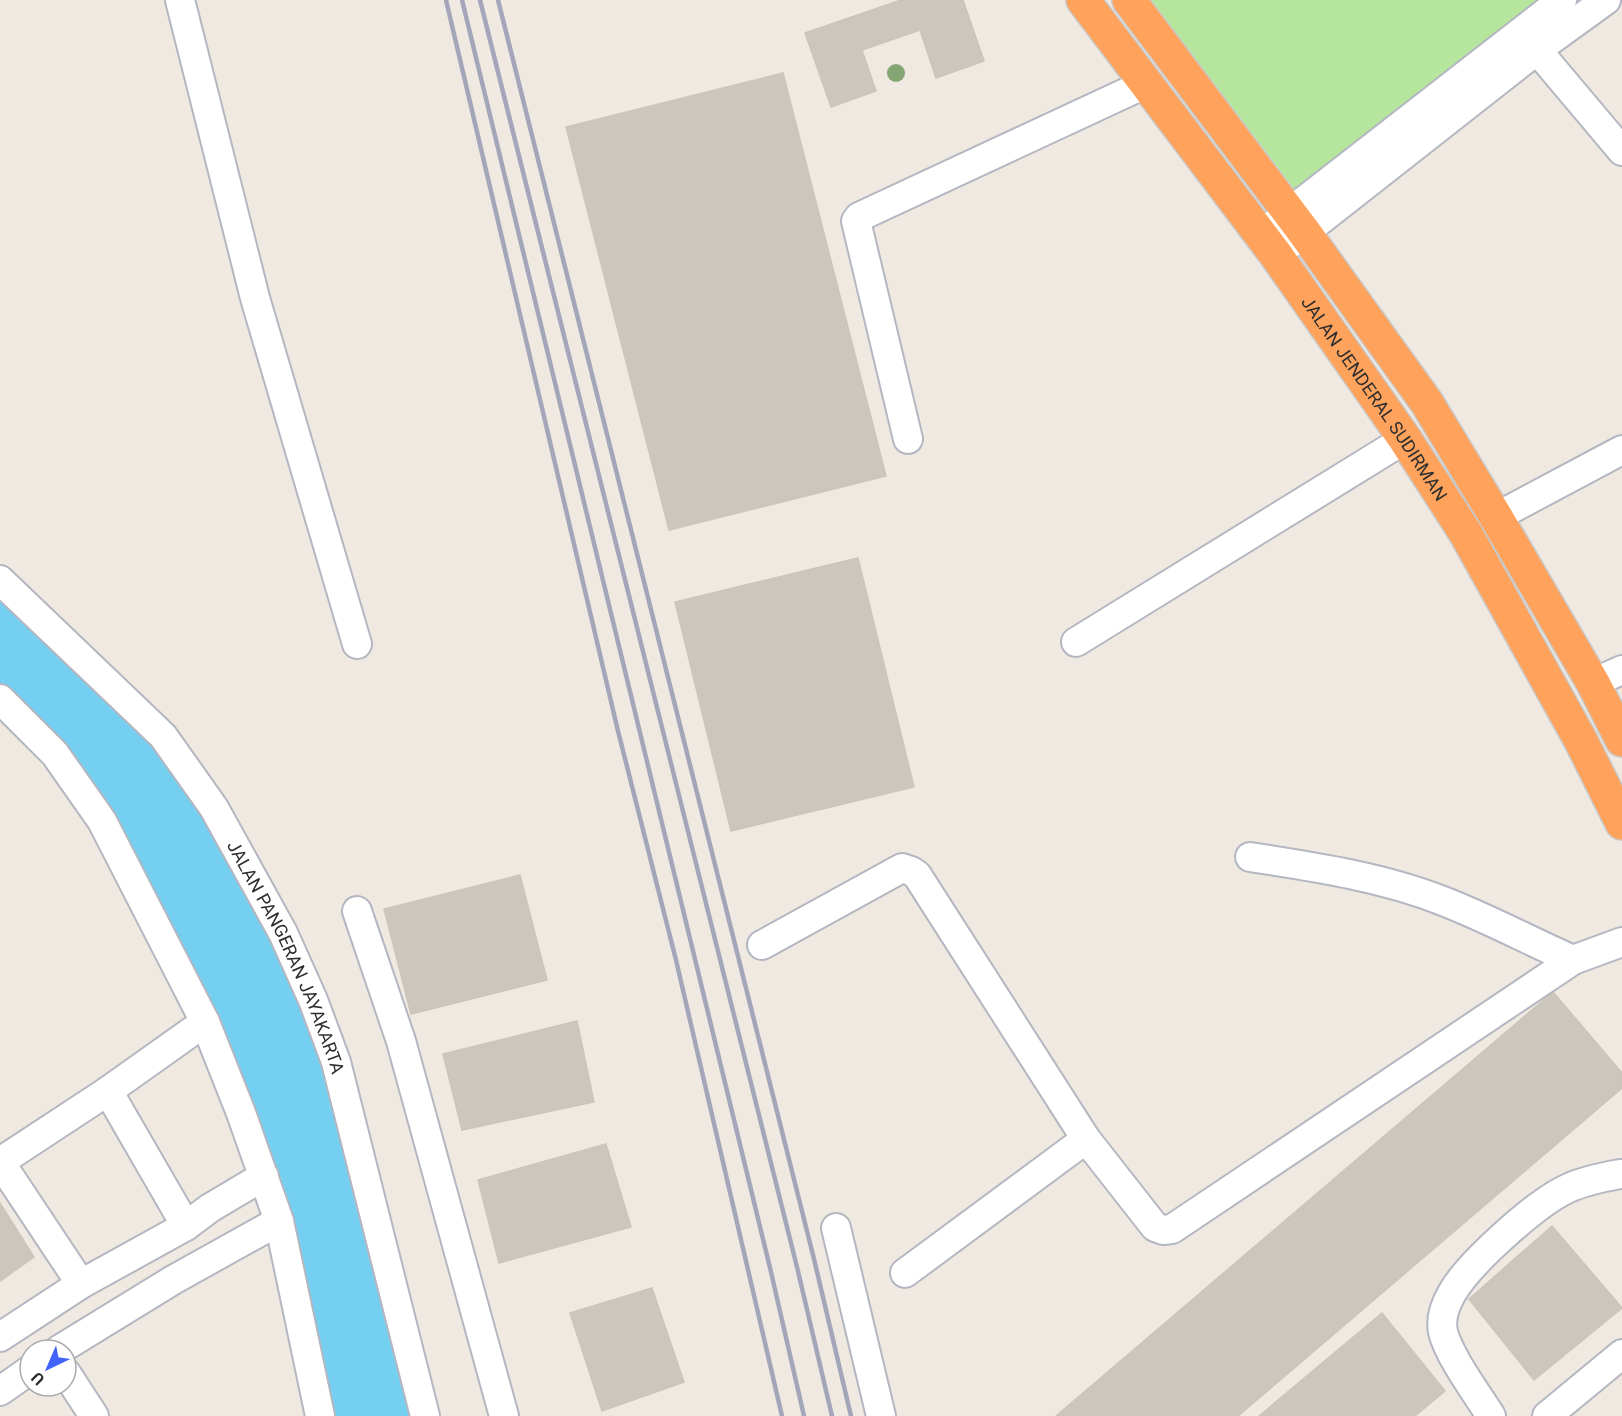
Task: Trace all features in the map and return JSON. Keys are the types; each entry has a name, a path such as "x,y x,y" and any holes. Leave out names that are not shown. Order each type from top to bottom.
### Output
{"highway":[{"name":"JALAN JENDERAL SUDIRMAN","path":"1083,0 1268,245 1405,440 1466,534 1581,741 1622,823"},
{"name":"JALAN JENDERAL SUDIRMAN","path":"1129,0 1296,222 1427,403 1496,517 1607,676 1622,740"}],"street":[{"path":"180,0 255,298 357,644"},
{"path":"1268,245 1562,0"},
{"path":"1296,222 1606,0"},
{"path":"1537,50 1622,151"},
{"path":"908,439 855,226 856,220 1147,83"},
{"path":"1076,642 1405,440"},
{"path":"1496,517 1622,450"},
{"name":"JALAN PANGERAN JAYAKARTA","path":"0,580 163,736 214,808 283,933 313,1000 336,1062 425,1416"},
{"path":"0,699 55,754 102,821 205,1022 279,1221 320,1416"},
{"path":"1250,857 1330,870 1442,901 1573,960"},
{"path":"762,945 903,868 917,875 1086,1139 1155,1227 1163,1230 1172,1229 1573,960 1622,942"},
{"path":"357,911 401,1041 504,1416"},
{"path":"81,1284 0,1162 108,1091 205,1022"},
{"path":"108,1091 186,1226"},
{"path":"904,1273 1086,1139"},
{"path":"0,1337 81,1284 186,1226 210,1208 264,1176"},
{"path":"1491,1416 1452,1352 1443,1332 1443,1313 1453,1291 1485,1254 1541,1204 1570,1187 1621,1177"},
{"path":"78,1338 173,1280 279,1221"},
{"path":"836,1227 881,1416"},
{"path":"1547,1416 1622,1354"},
{"path":"0,1391 18,1378"},
{"path":"78,1391 94,1416"}],"green space":[{"path":"1129,0 1558,0 1286,210"}],"water":[{"path":"0,580 163,736 283,933 427,1416 320,1416 279,1221 102,821 0,699"}],"building":[{"path":"901,0 963,0 984,61 936,78 920,30 862,50 876,91 831,107 805,33"},
{"path":"783,73 886,476 669,530 566,127"},
{"path":"858,558 914,787 731,831 675,602"},
{"path":"520,875 547,980 411,1014 384,909"},
{"path":"1553,992 1622,1073 1622,1088 1238,1416 1056,1416"},
{"path":"577,1021 594,1102 462,1130 443,1054"},
{"path":"606,1144 631,1227 499,1263 478,1180"},
{"path":"0,1203 34,1257 0,1281"},
{"path":"1552,1226 1622,1308 1534,1380 1469,1299"},
{"path":"652,1288 684,1382 602,1411 570,1313"},
{"path":"1382,1313 1445,1391 1415,1416 1259,1416"}],"railway":[{"path":"446,0 618,731 676,960 782,1416"},
{"path":"462,0 804,1416"},
{"path":"480,0 797,1267 832,1416"},
{"path":"498,0 814,1259 851,1416"}]}
